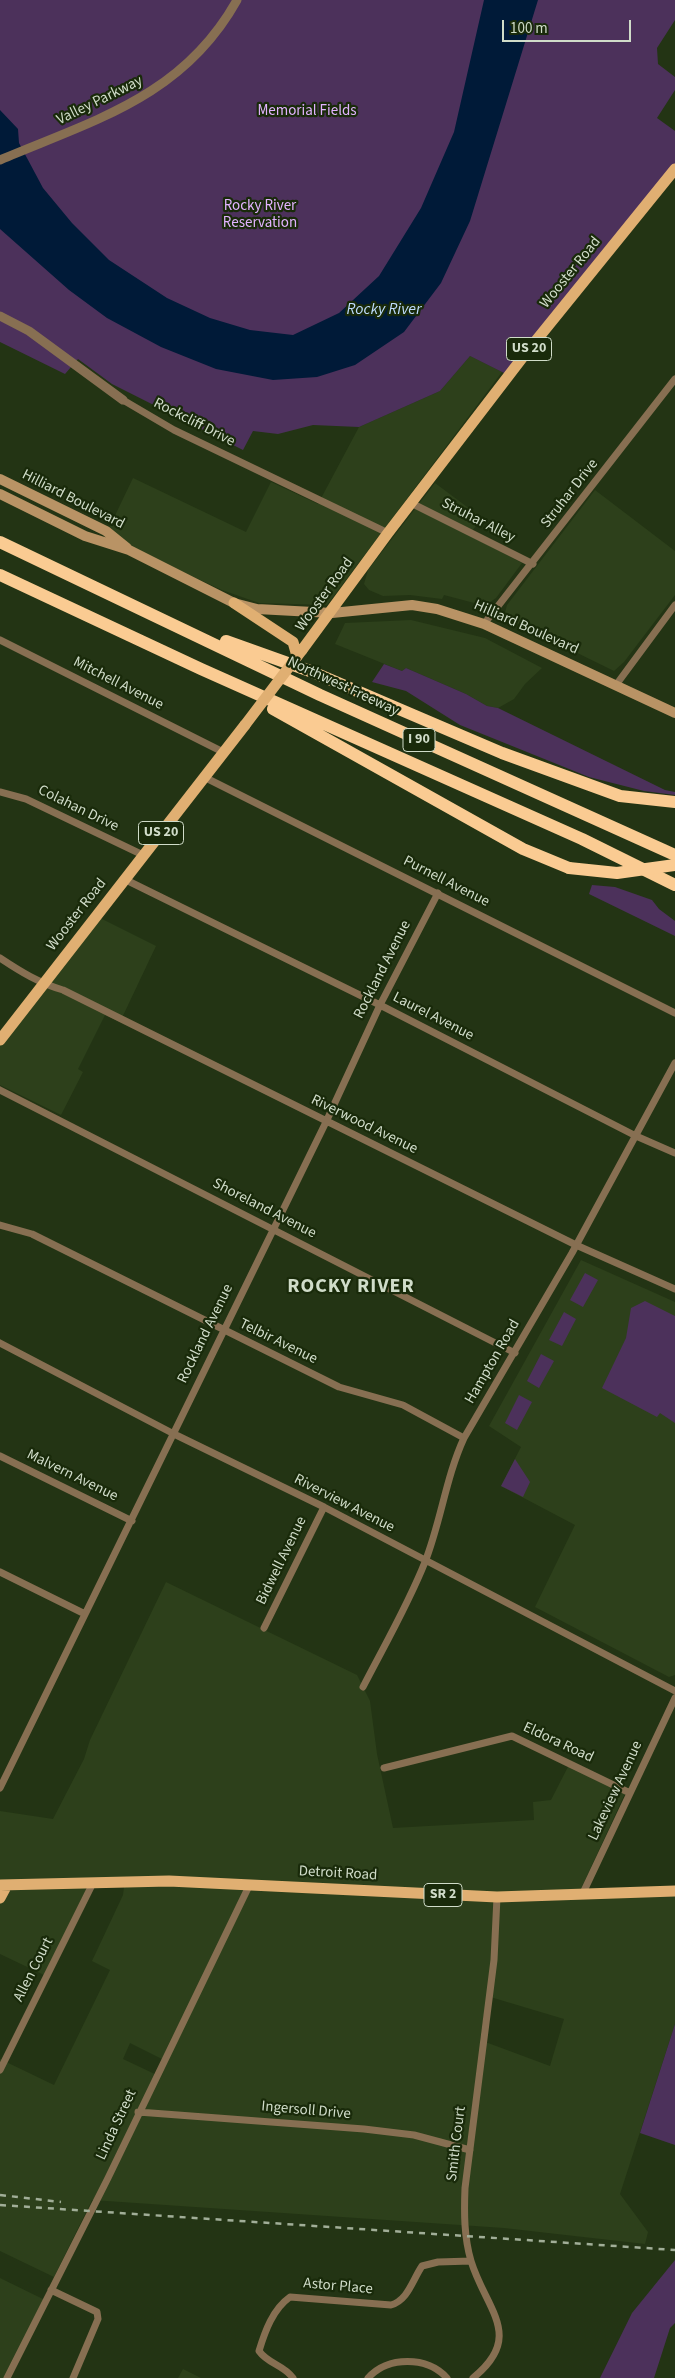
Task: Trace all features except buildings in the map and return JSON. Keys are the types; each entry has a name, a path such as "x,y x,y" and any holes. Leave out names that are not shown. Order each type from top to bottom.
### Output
{"highway":[{"name":"Northwest Freeway","path":"0,542 320,695 675,855"},
{"name":"I 90","path":"0,575 201,669 582,839 675,885"},
{"path":"165,620 310,671 502,753 620,796 675,802"},
{"path":"201,669 523,849 569,868 617,873 675,865"}],"main road":[{"name":"Wooster Road","path":"0,1040 245,725 298,650 332,613 388,533 526,353 675,169"},
{"name":"Hilliard Boulevard","path":"0,479 106,532 129,550"},
{"name":"Hilliard Boulevard","path":"0,494 86,536 129,550 234,603 257,609 332,613 412,605 437,609 484,624 675,713"},
{"path":"234,603 298,650"},
{"name":"Detroit Road","path":"4,1885 169,1881 498,1897 675,1891"},
{"name":"SR 2","path":"0,1898 4,1885"}],"street":[{"name":"Valley Parkway","path":"0,160 56,138 136,102 168,80 201,49 223,22 237,0"},
{"name":"Rockcliff Drive","path":"0,316 29,330 123,400 174,430 388,533"},
{"name":"Struhar Drive","path":"484,624 533,564 675,379"},
{"name":"Struhar Alley","path":"411,503 533,564"},
{"path":"616,685 675,605"},
{"name":"Mitchell Avenue","path":"0,640 223,752"},
{"name":"Purnell Avenue","path":"204,776 675,1013"},
{"name":"Colahan Drive","path":"0,792 26,798 143,855"},
{"name":"Laurel Avenue","path":"124,879 380,1005 636,1136 675,1153"},
{"name":"Rockland Avenue","path":"0,1788 326,1122 380,1005 438,893"},
{"name":"Riverwood Avenue","path":"0,958 42,984 63,990 576,1245 675,1289"},
{"name":"Hampton Road","path":"363,1687 425,1562 445,1499 452,1463 464,1438 576,1245 675,1063"},
{"name":"Shoreland Avenue","path":"0,1090 515,1353"},
{"name":"Telbir Avenue","path":"0,1225 32,1234 339,1387 403,1404 464,1438"},
{"name":"Riverview Avenue","path":"0,1343 174,1434 324,1507 425,1562 675,1691"},
{"name":"Malvern Avenue","path":"0,1456 132,1521"},
{"name":"Bidwell Avenue","path":"264,1628 324,1507"},
{"path":"0,1572 85,1614"},
{"name":"Lakeview Avenue","path":"582,1895 675,1698"},
{"name":"Eldora Road","path":"384,1768 512,1736 630,1793"},
{"name":"Allen Court","path":"0,2070 93,1883"},
{"name":"Linda Street","path":"7,2378 250,1884"},
{"name":"Smith Court","path":"474,2378 494,2358 500,2344 497,2321 471,2261 464,2225 465,2188 494,1960 498,1897"},
{"name":"Ingersoll Drive","path":"138,2112 364,2129 414,2136 470,2150"},
{"name":"Astor Place","path":"293,2378 288,2370 264,2358 259,2351 265,2332 281,2304 290,2297 391,2306 406,2297 422,2266 438,2262 471,2261"},
{"path":"50,2290 96,2312 98,2320 73,2378"},
{"path":"368,2378 374,2371 396,2362 417,2361 432,2366 447,2378"}],"shaded area":[{"path":"470,356 502,372 327,605 259,603 222,590 129,547 109,528 133,478 246,532 271,482 318,504 359,427 440,391"},
{"path":"435,483 482,518 469,535 522,563 496,598 487,604 478,604 444,595 442,599 410,595 383,596 369,590 364,584 368,570"},
{"path":"595,490 675,551 675,595 624,662 614,671 504,617 507,605"},
{"path":"411,620 485,638 542,668 525,684 514,699 498,708 487,706 466,694 406,668 402,671 335,644 345,623"},
{"path":"98,917 156,946 120,1022 105,1015 78,1069 83,1072 61,1115 0,1085 0,1046"},
{"path":"581,1260 675,1302 675,1675 669,1677 535,1607 575,1525 501,1486 521,1447 489,1426"},
{"path":"166,1582 357,1675 370,1701 377,1754 393,1828 534,1820 533,1802 551,1800 571,1761 627,1789 580,1891 675,1886 675,2024 620,2194 648,2232 645,2244 504,2228 92,2200 54,2277 0,2251 0,2059 54,2085 110,1970 92,1961 123,1895 124,1887 88,1886 44,1975 0,1954 0,1811 53,1819 84,1759 90,1740","holes":["487,1996 564,2019 550,2066 480,2040","130,2043 166,2061 159,2076 123,2059"]},
{"path":"0,2278 47,2301 10,2378 0,2378"},
{"path":"183,2369 201,2378 178,2378"}],"green space":[{"name":"Rocky River Reservation","path":"0,0 675,0 675,20 657,48 658,64 675,77 675,90 657,118 675,131 675,167 508,375 470,356 440,391 359,427 313,425 278,434 253,431 243,450 112,384 78,359 65,374 0,342"},
{"path":"384,664 402,671 406,668 466,694 487,706 498,708 665,790 675,792 675,795 644,791 589,777 460,725 406,691 372,682"},
{"path":"592,885 615,887 652,900 659,909 675,921 675,936 589,894"},
{"path":"585,1273 598,1280 583,1307 570,1300"},
{"path":"645,1301 675,1316 675,1423 660,1413 657,1417 602,1388 626,1338 631,1308"},
{"path":"564,1312 576,1319 562,1346 549,1340"},
{"path":"541,1354 554,1361 539,1388 527,1381"},
{"path":"519,1395 532,1402 517,1430 505,1423"},
{"path":"515,1459 530,1482 523,1497 501,1486"},
{"path":"675,2024 675,2145 640,2133"},
{"path":"675,2260 675,2323 670,2328 654,2378 600,2378 632,2313"}],"water":[{"name":"Rocky River","path":"484,0 538,0 470,221 441,283 404,332 355,365 317,377 273,380 216,369 161,347 107,318 69,290 0,229 0,110 18,129 19,143 43,188 72,223 109,260 167,298 210,318 250,330 293,335 339,313 379,276 421,208 454,132"}],"railway":[{"path":"0,2195 61,2202"},
{"path":"0,2205 675,2250"}],"district":[{"name":"ROCKY RIVER","path":"351,1288"}],"park label":[{"name":"Memorial Fields","path":"307,112"}]}
